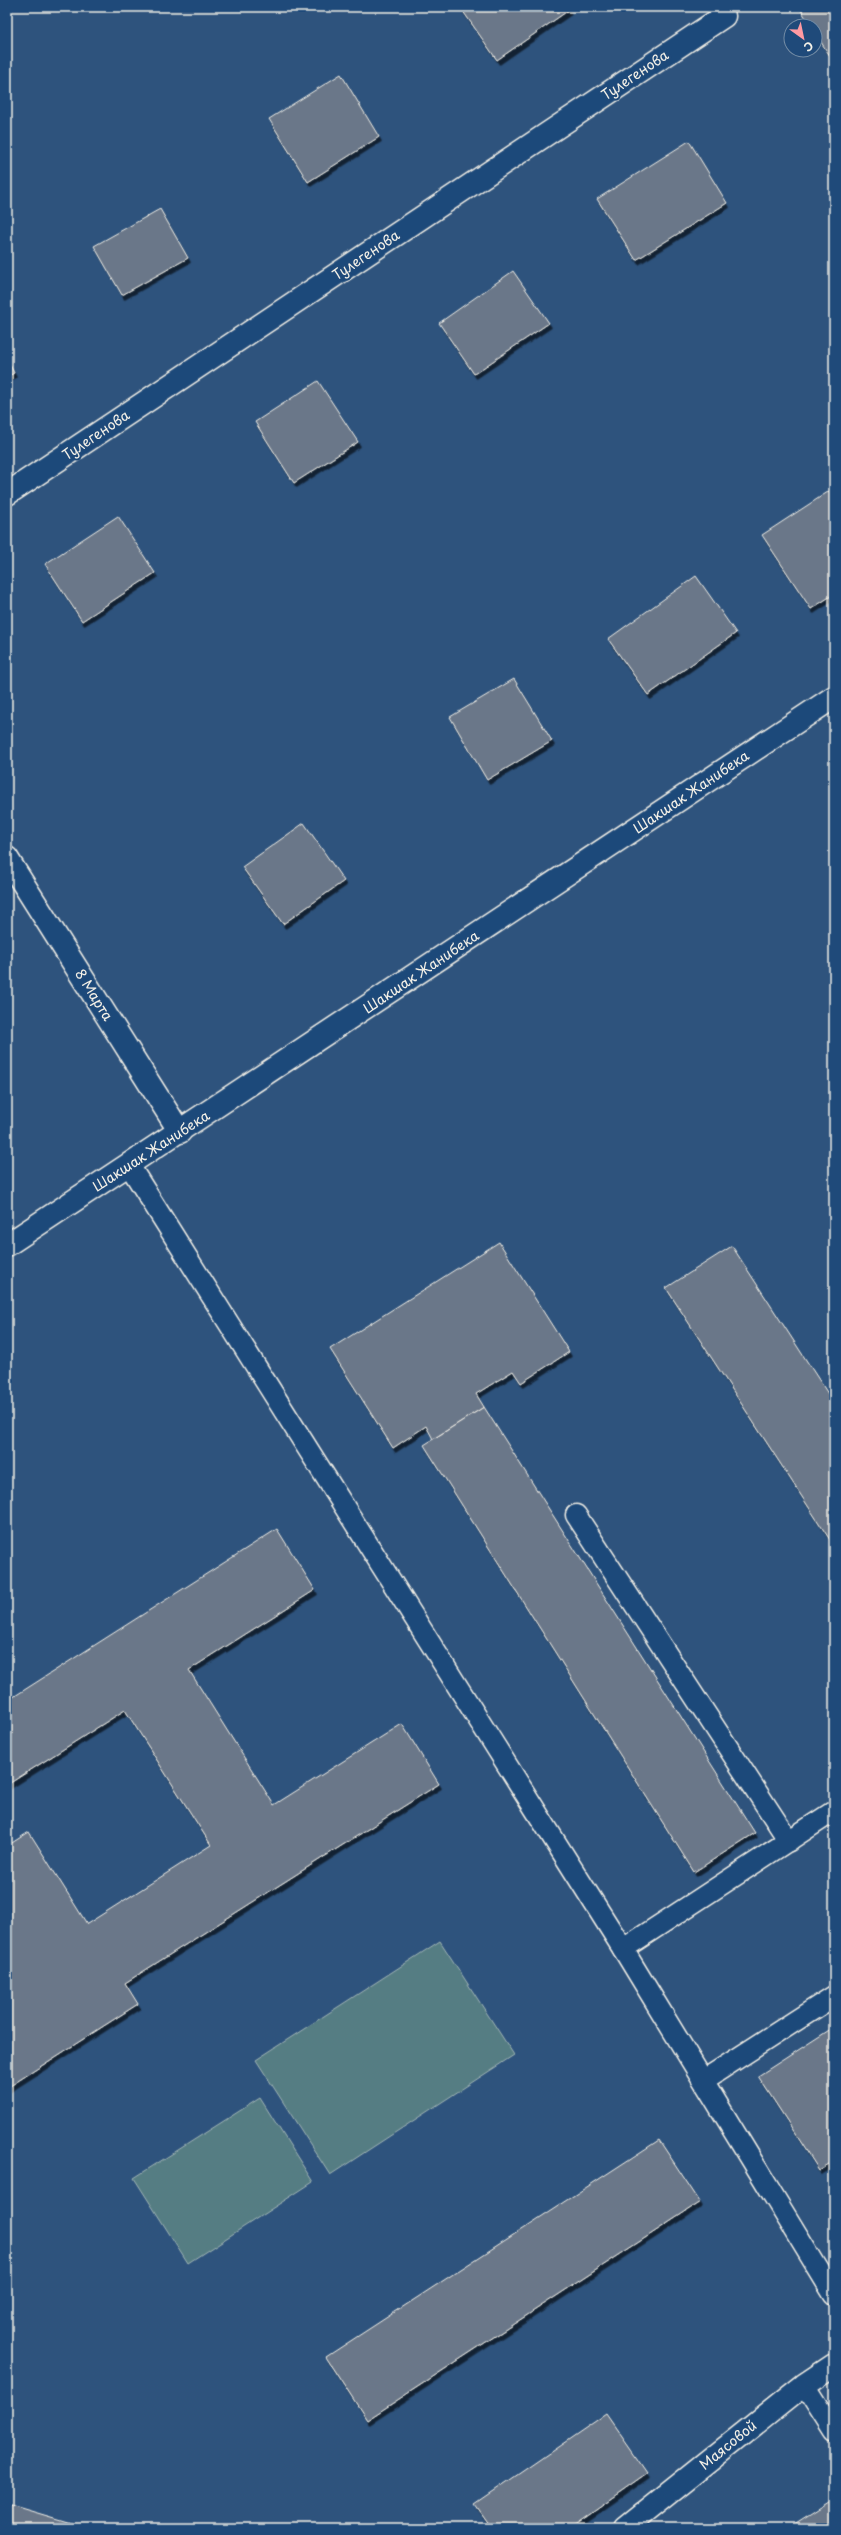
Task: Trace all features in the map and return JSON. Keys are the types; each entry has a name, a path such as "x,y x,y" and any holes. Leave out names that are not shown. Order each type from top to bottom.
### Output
{"street":[{"name":"Тулегенова","path":"7,494 724,16"},
{"name":"Шакшак Жанибека","path":"7,1245 180,1132 834,697"},
{"name":"8 Марта","path":"7,858 180,1132"},
{"name":"Маясовой","path":"625,2528 804,2385 834,2365"}],"lane":[{"path":"129,1165 624,1949 834,2295"},
{"path":"576,1515 789,1841"},
{"path":"624,1949 834,1811"},
{"path":"704,2080 834,1996"},
{"path":"804,2385 834,2432"}],"green space":[{"path":"440,1941 514,2055 330,2175 256,2060"},
{"path":"260,2098 313,2182 188,2263 134,2178"}],"building":[{"path":"460,7 567,7 569,10 497,60"},
{"path":"799,7 834,7 834,62 823,45 823,18 806,18"},
{"path":"341,74 379,137 308,182 269,119"},
{"path":"689,141 727,203 636,260 597,199"},
{"path":"160,209 188,258 122,295 94,246"},
{"path":"513,271 549,323 474,374 439,323"},
{"path":"7,359 14,373 7,377"},
{"path":"318,381 358,442 294,483 255,422"},
{"path":"834,488 834,594 811,609 762,535"},
{"path":"118,516 155,573 82,621 45,564"},
{"path":"696,576 736,633 648,695 608,639"},
{"path":"514,679 552,741 487,780 450,717"},
{"path":"304,823 344,881 283,924 242,867"},
{"path":"499,1242 569,1352 521,1383 513,1371 476,1394 484,1407 433,1439 426,1426 393,1448 330,1349"},
{"path":"732,1246 834,1403 834,1546 666,1288"},
{"path":"484,1407 755,1833 694,1872 424,1445"},
{"path":"277,1529 315,1590 189,1670 274,1805 402,1724 439,1784 125,1983 138,2004 7,2088 7,1846 29,1832 87,1924 211,1845 125,1710 7,1785 7,1701"},
{"path":"834,2027 834,2161 819,2170 758,2076"},
{"path":"659,2140 700,2202 367,2420 326,2357"},
{"path":"606,2414 647,2473 569,2528 492,2528 475,2504"},
{"path":"832,2500 834,2503 834,2528 788,2528"},
{"path":"7,2504 88,2528 7,2528"}]}
